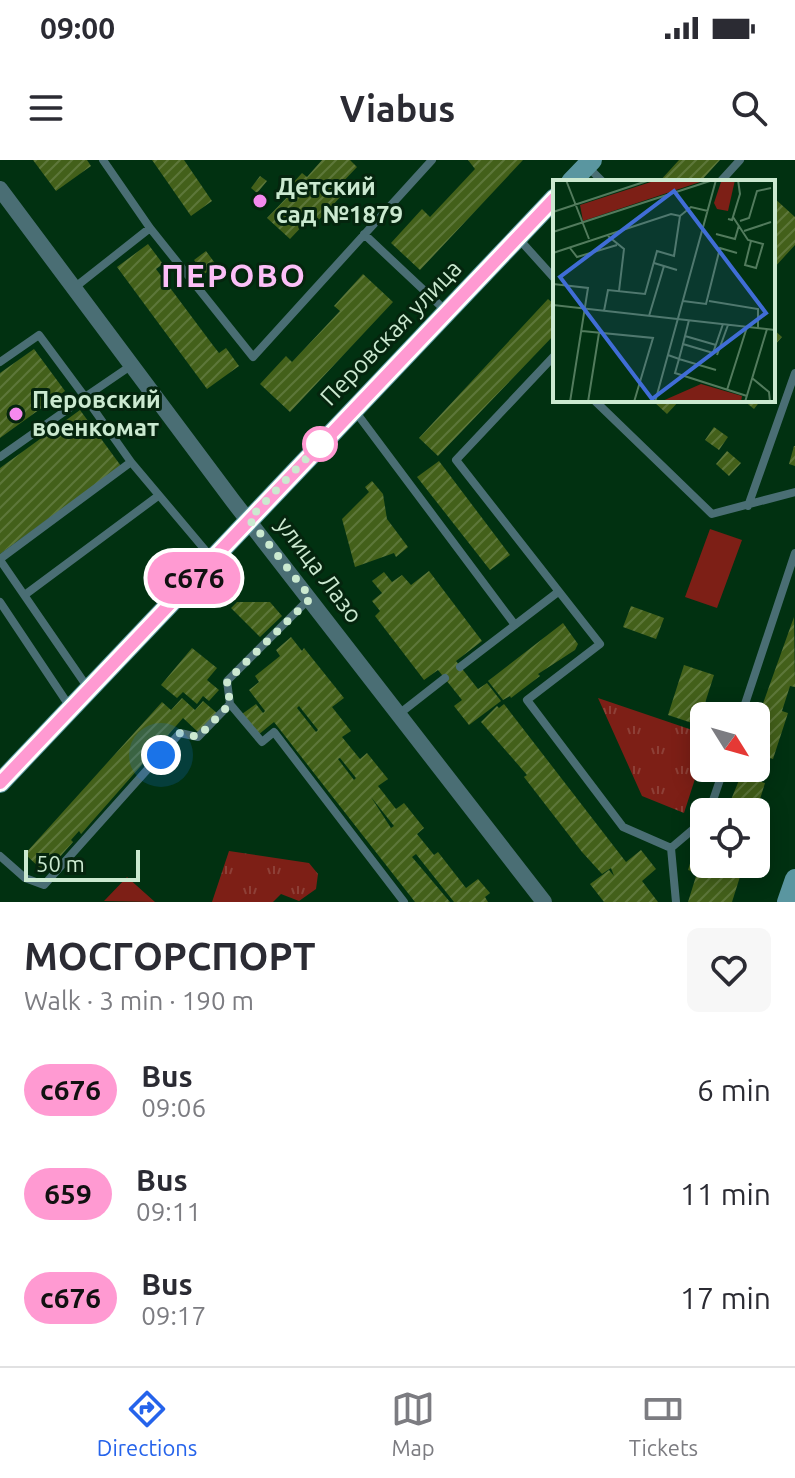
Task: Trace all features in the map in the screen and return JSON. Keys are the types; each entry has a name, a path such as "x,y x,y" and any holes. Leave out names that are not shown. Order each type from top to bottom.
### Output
{"main road":[{"path":"572,180 586,162"},
{"name":"Перовская улица","path":"0,781 553,200"},
{"path":"787,902 795,879"}],"street":[{"name":"улица Лазо","path":"0,189 542,902"}],"lane":[{"path":"103,160 150,228 253,357 432,160"},
{"path":"722,180 740,160"},
{"path":"586,162 601,180"},
{"path":"74,288 150,228"},
{"path":"364,234 447,312"},
{"path":"518,237 553,277"},
{"path":"0,362 39,335 131,462 212,558"},
{"path":"553,360 456,460 600,644 527,700 623,827 671,848"},
{"path":"0,457 132,365"},
{"path":"748,506 795,373"},
{"path":"596,402 712,514 795,492"},
{"path":"354,409 515,625"},
{"path":"88,689 0,559 131,462"},
{"path":"26,594 158,496"},
{"path":"746,702 795,553"},
{"path":"460,667 558,592"},
{"path":"311,598 227,681 230,704 262,742 274,732 404,902"},
{"path":"0,602 71,708"},
{"path":"398,715 445,678"},
{"path":"0,856 25,878 44,885 180,733 198,737 230,704"},
{"path":"671,848 690,832"},
{"path":"671,848 676,902"}],"green space":[{"path":"710,529 742,540 717,608 685,597"},
{"path":"598,698 690,729 690,782 694,782 684,813 642,796"},
{"path":"229,851 309,863 318,874 316,889 299,901 281,894 273,902 212,902"},
{"path":"127,877 155,902 104,901"}],"building":[{"path":"33,160 87,160 91,166 56,191"},
{"path":"152,160 184,160 212,201 191,216"},
{"path":"322,160 350,160 357,167 338,187 344,193 314,225 308,220 290,239 267,218 296,188 292,184 302,173 307,177"},
{"path":"468,160 523,160 420,270 391,243 422,209 430,217 475,169"},
{"path":"679,160 720,160 702,180 661,180"},
{"path":"260,176 267,181 257,193 251,188"},
{"path":"775,199 795,217 795,245 775,267"},
{"path":"148,244 163,264 156,269 219,353 226,348 239,366 207,389 117,267"},
{"path":"206,251 217,266 204,274 194,260"},
{"path":"363,274 393,302 290,412 260,384 286,356 292,362 340,311 334,306"},
{"path":"548,299 553,303 553,336 438,456 419,438"},
{"path":"775,331 782,337 775,345"},
{"name":"Перовский военкомат","path":"34,349 65,391 0,438 0,373"},
{"path":"654,402 678,402 667,414"},
{"path":"745,402 759,402 754,409"},
{"path":"80,410 121,466 0,554 0,468"},
{"path":"714,427 728,437 719,450 705,440"},
{"path":"795,446 795,466 789,464"},
{"path":"727,451 741,463 729,476 716,464"},
{"path":"439,461 510,555 490,570 417,477"},
{"path":"372,481 383,494 387,519 408,547 396,557 394,553 355,567 342,519 369,492 365,487"},
{"path":"429,571 482,641 456,661 478,689 487,683 501,701 469,725 454,706 462,700 438,670 424,680 375,616 380,611 372,601 382,593 372,581 384,572 392,582 402,575 411,585"},
{"path":"237,602 270,602 282,616 260,637 231,608"},
{"path":"631,606 664,618 656,639 623,627"},
{"path":"794,617 795,687 790,686 782,711 788,713 773,759 770,758 770,702 764,702"},
{"path":"563,623 578,644 575,650 538,674 540,676 511,698 503,700 488,681"},
{"path":"291,637 302,651 304,648 344,698 332,707 351,731 342,737 360,759 367,753 388,779 378,786 396,809 404,803 424,828 417,834 434,855 438,852 466,888 478,879 490,893 485,897 488,902 454,902 416,854 412,857 450,902 415,902 274,722 258,735 242,714 256,704 263,713 265,711 249,690 259,682 255,676 280,656 276,650","holes":["299,706 318,730 316,732 297,708","338,759 356,778 354,780","371,797 394,826 391,828"]},
{"path":"192,648 217,668 207,680 219,690 209,701 203,696 197,704 183,692 177,698 161,685"},
{"path":"684,665 714,675 705,702 690,702 690,722 668,715"},
{"path":"182,698 195,710 203,701 218,714 199,733 183,718 81,834 79,831 71,840 73,842 50,868 46,865 42,870 25,854 162,702 171,710"},
{"path":"504,704 626,862 641,850 656,869 642,881 658,902 604,902 590,884 609,870 614,876 611,868 602,874 582,852 524,777 527,775 481,722 497,706 499,708"},
{"path":"738,782 765,783 760,798 732,798"},
{"path":"695,878 740,878 732,902 688,902"}],"bus line":[{"name":"с676","path":"0,783 553,200"}],"place":[{"name":"Детский сад №1879","path":"260,201"},
{"name":"Перовский военкомат","path":"16,414"}],"district":[{"name":"ПЕРОВО","path":"234,276"}],"route":[{"path":"161,755 180,733 198,737 230,704 227,681 311,598 249,519 320,444"}]}
